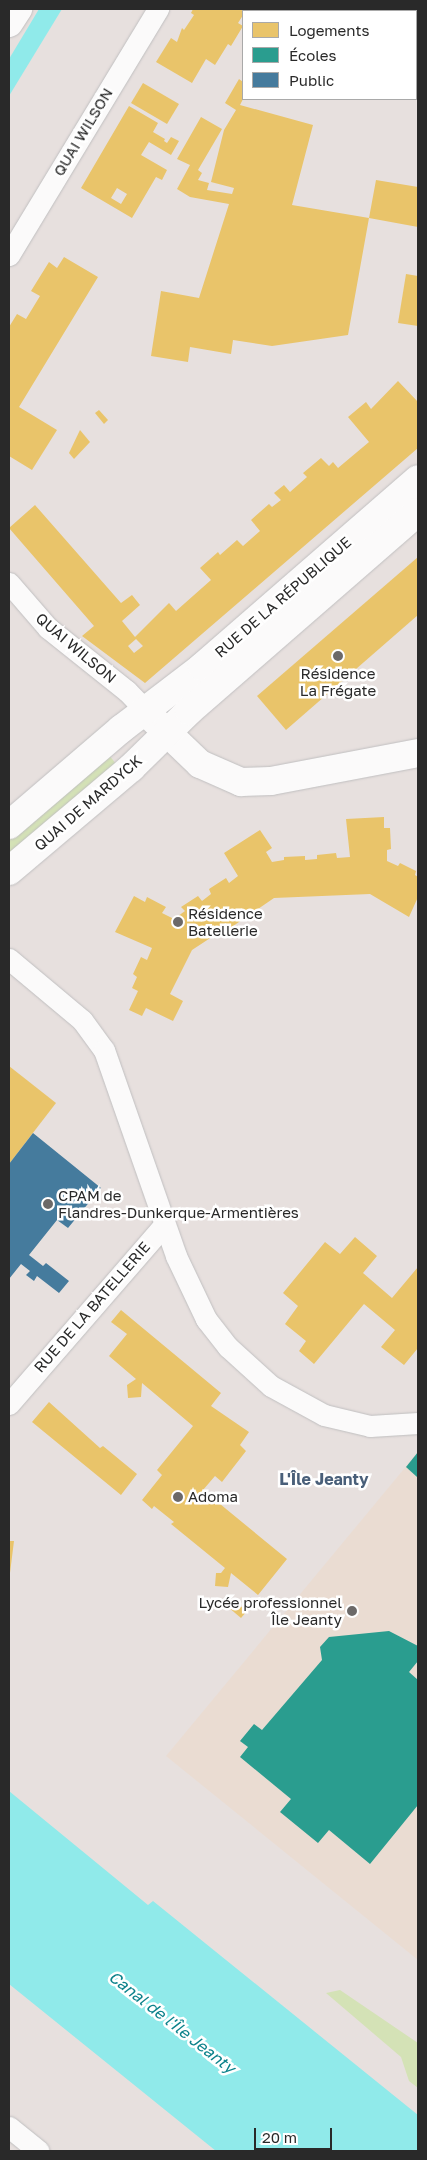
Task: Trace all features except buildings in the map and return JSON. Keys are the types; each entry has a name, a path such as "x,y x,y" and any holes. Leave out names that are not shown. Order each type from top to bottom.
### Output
{"street":[{"path":"9,23 18,9"},
{"name":"QUAI WILSON","path":"9,255 158,9"},
{"name":"RUE DE LA RÉPUBLIQUE","path":"146,711 202,667 418,480"},
{"name":"RUE DE LA RÉPUBLIQUE","path":"166,733 418,512"},
{"name":"QUAI WILSON","path":"9,583 48,628 127,691 146,711"},
{"path":"9,825 146,711 166,733 200,764 241,782 271,781 418,753"},
{"name":"QUAI DE MARDYCK","path":"9,871 131,768 166,733"},
{"path":"9,959 82,1020 102,1046 164,1225 206,1319 243,1362 271,1386 306,1407 338,1420 370,1426 418,1423"},
{"name":"RUE DE LA BATELLERIE","path":"9,1404 164,1225"},
{"path":"9,2127 39,2151"}],"shaded area":[{"name":"Lycée professionnel Île Jeanty","path":"418,1452 418,1960 166,1756"}],"green space":[{"path":"109,755 116,764 9,855 9,840"},
{"path":"340,1990 418,2043 418,2088 409,2081 401,2057 326,1993"}],"water":[{"path":"39,9 62,9 9,96 9,59"},
{"name":"Canal de l'Île Jeanty","path":"9,1791 148,1905 153,1901 418,2115 418,2151 216,2151 9,1984"}],"place":[{"name":"Résidence La Frégate","path":"338,656"},
{"name":"Résidence Batellerie","path":"178,922"},
{"name":"CPAM de Flandres-Dunkerque-Armentières","path":"48,1204"},
{"name":"Adoma","path":"178,1497"},
{"name":"Lycée professionnel Île Jeanty","path":"352,1611"}],"district":[{"name":"L'Île Jeanty","path":"324,1479"}]}
